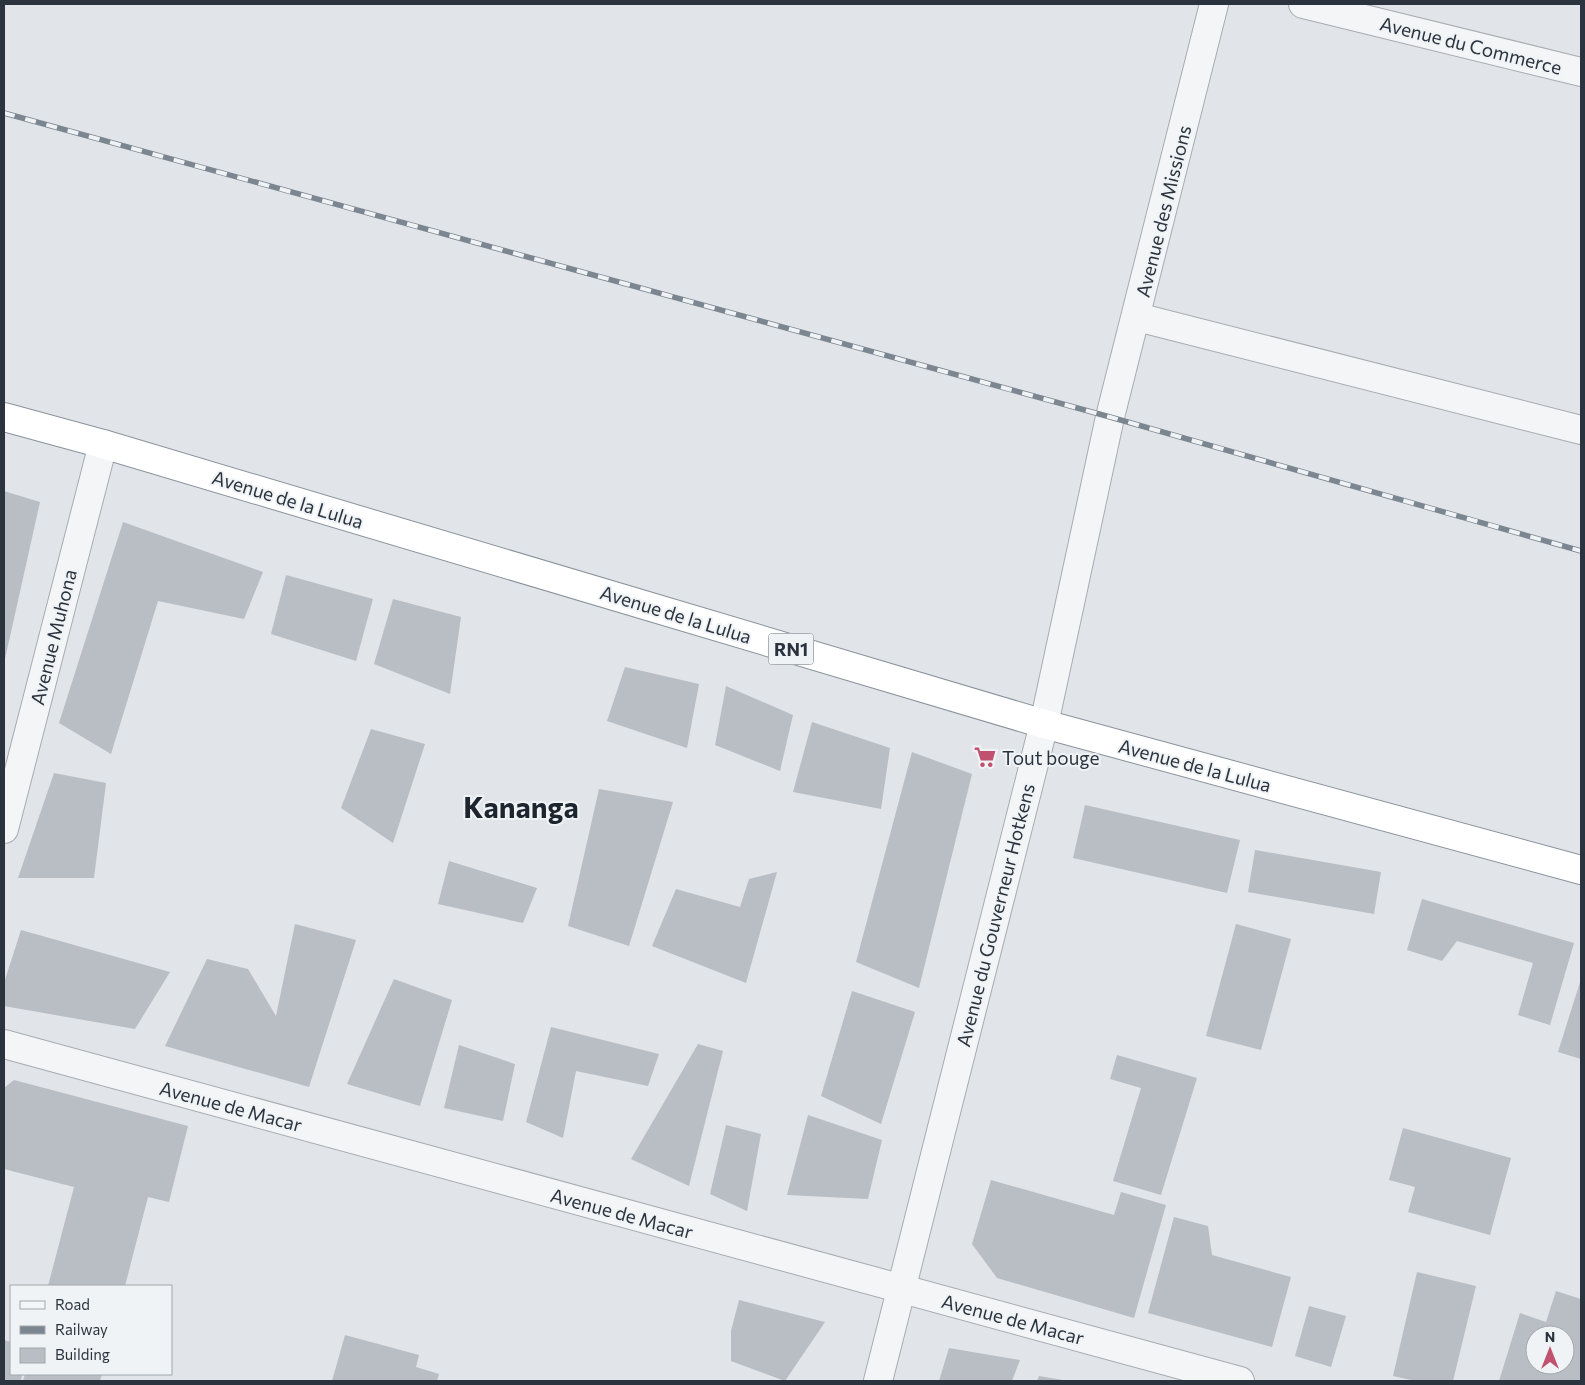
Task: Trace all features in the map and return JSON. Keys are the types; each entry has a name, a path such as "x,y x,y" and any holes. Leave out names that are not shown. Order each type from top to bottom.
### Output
{"highway":[{"name":"Avenue de la Lulua","path":"4,417 103,444 1044,724 1581,870"}],"street":[{"name":"Avenue des Missions","path":"1110,417 1137,317 1214,4"},
{"name":"Avenue du Commerce","path":"1302,4 1581,72"},
{"path":"1137,317 1581,430"},
{"name":"Avenue du Gouverneur Hotkens","path":"878,1381 1044,724 1110,417"},
{"name":"Avenue Muhona","path":"4,829 103,444"},
{"name":"Avenue de Macar","path":"4,1044 1240,1381"}],"building":[{"path":"4,491 40,502 5,659 4,659"},
{"path":"123,522 263,572 244,619 158,601 111,754 59,723"},
{"path":"286,575 373,599 356,661 271,634"},
{"path":"393,599 461,617 450,694 374,664"},
{"path":"625,667 699,684 687,748 607,721"},
{"path":"726,686 793,715 780,771 715,745"},
{"path":"812,722 890,748 881,809 793,792"},
{"path":"371,729 425,744 393,843 341,808"},
{"path":"912,752 972,774 919,988 856,962"},
{"path":"54,773 106,783 94,878 18,878"},
{"path":"599,789 673,802 629,946 568,926"},
{"path":"1085,805 1240,840 1227,893 1073,858"},
{"path":"1255,850 1381,872 1374,914 1248,892"},
{"path":"449,861 537,888 523,923 438,904"},
{"path":"777,872 746,983 652,946 676,889 740,907 749,879"},
{"path":"1422,899 1574,943 1550,1025 1518,1015 1533,963 1457,941 1442,961 1407,950"},
{"path":"295,924 356,940 309,1087 165,1046 207,959 248,969 276,1016"},
{"path":"1236,924 1291,939 1261,1050 1206,1036"},
{"path":"21,930 170,972 135,1029 4,1006 4,983"},
{"path":"394,979 452,1000 420,1106 347,1084"},
{"path":"1581,979 1581,1059 1558,1052"},
{"path":"852,991 915,1012 881,1124 821,1096"},
{"path":"551,1027 659,1054 648,1086 576,1071 563,1138 526,1122"},
{"path":"698,1044 723,1051 689,1186 631,1159"},
{"path":"459,1045 515,1064 503,1121 444,1108"},
{"path":"1117,1055 1197,1078 1161,1195 1113,1181 1141,1088 1110,1079"},
{"path":"14,1080 188,1126 169,1202 148,1197 125,1285 48,1285 74,1187 4,1169 4,1088"},
{"path":"808,1115 882,1140 868,1199 787,1195"},
{"path":"726,1125 761,1134 747,1211 710,1194"},
{"path":"1403,1128 1511,1158 1490,1235 1408,1212 1415,1187 1389,1180"},
{"path":"991,1180 1114,1215 1121,1192 1166,1205 1134,1318 997,1278 972,1244"},
{"path":"1174,1217 1208,1226 1212,1255 1291,1277 1272,1347 1148,1313"},
{"path":"1417,1272 1476,1286 1453,1381 1415,1381 1393,1376"},
{"path":"1556,1291 1581,1299 1581,1381 1499,1381 1520,1313 1546,1322"},
{"path":"739,1300 825,1322 785,1381 731,1361 731,1331"},
{"path":"1309,1306 1346,1316 1331,1367 1295,1356"},
{"path":"345,1335 419,1355 416,1367 439,1374 437,1381 332,1381"},
{"path":"4,1340 10,1342 10,1375 22,1375 21,1381 4,1381"},
{"path":"949,1348 1020,1360 1012,1381 939,1381"},
{"path":"25,1375 102,1375 100,1381 23,1381"},
{"path":"1039,1376 1063,1380 1063,1381 1037,1381"}],"railway":[{"path":"4,113 1110,417 1581,551"}],"place":[{"name":"Tout bouge","path":"985,757"}],"district":[{"name":"Kananga","path":"521,806"}]}
